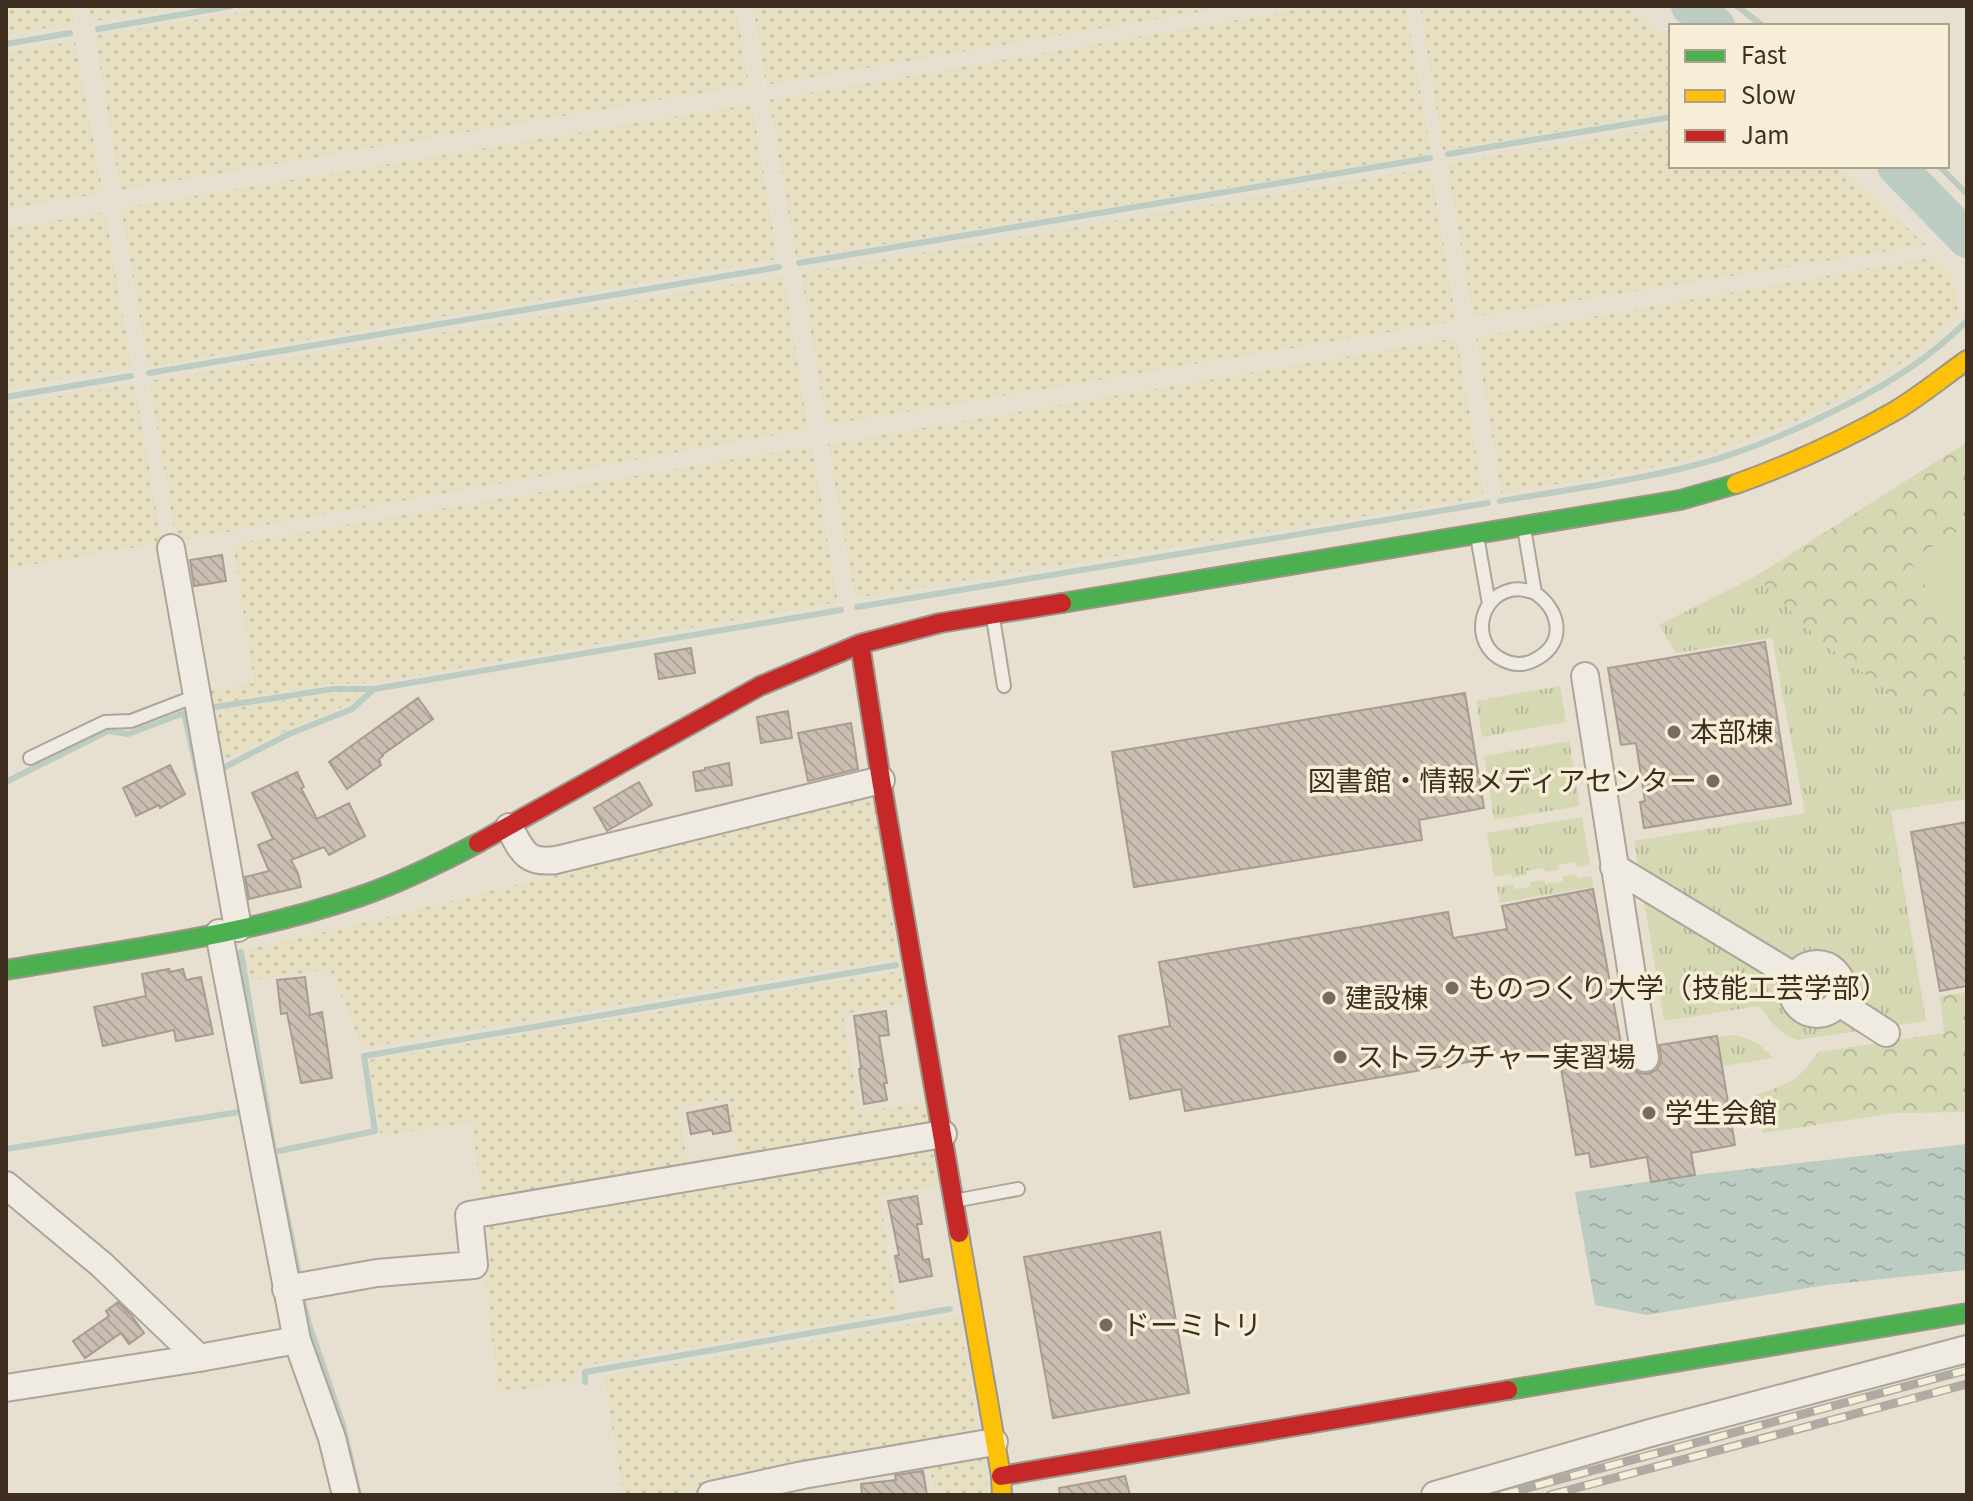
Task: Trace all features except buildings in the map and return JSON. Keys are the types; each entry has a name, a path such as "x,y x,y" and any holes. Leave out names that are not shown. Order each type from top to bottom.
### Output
{"street":[{"path":"6,970 229,931 361,896 426,870 509,827 760,686 860,644 940,623 1680,500 1775,470 1832,445 1898,409 1967,360"},
{"path":"171,548 286,1289 297,1340 332,1438 346,1495"},
{"path":"860,644 1002,1486 1967,1313"},
{"path":"1585,676 1645,1058"},
{"path":"509,827 523,852 530,858 556,860 881,780"},
{"path":"1614,867 1795,977 1793,997 1802,1010 1818,1015 1833,1009 1838,1002 1886,1033"},
{"path":"286,1289 377,1273 474,1265 469,1215 943,1134"},
{"path":"6,1185 102,1265 199,1358"},
{"path":"6,1388 297,1340"},
{"path":"1435,1495 1650,1433 1967,1349"},
{"path":"711,1495 758,1490 803,1475 994,1442"}],"lane":[{"path":"1524,527 1535,593"},
{"path":"1477,535 1489,604"},
{"path":"1523,589 1535,593 1553,610 1556,634 1551,646 1533,662 1509,663 1498,658 1483,639 1483,614 1499,595 1510,590 1523,589"},
{"path":"992,614 1004,686"},
{"path":"30,758 105,722 131,721 196,696"},
{"path":"952,1202 1018,1189"}],"shaded area":[{"path":"6,6 71,6 75,23 6,35"},
{"path":"88,6 186,6 90,22"},
{"path":"277,6 736,6 749,85 120,190 95,36"},
{"path":"753,6 1234,6 766,85"},
{"path":"1318,6 1406,6 1431,154 796,259 769,100"},
{"path":"1420,6 1626,6 1669,38 1669,112 1443,151"},
{"path":"75,41 103,193 6,209 6,53"},
{"path":"752,104 778,259 148,367 121,208"},
{"path":"1669,126 1669,168 1837,168 1926,245 1473,317 1447,164"},
{"path":"1431,168 1456,321 826,425 801,273"},
{"path":"105,212 132,367 6,388 6,229"},
{"path":"1935,257 1952,279 1959,315 1928,344 1890,371 1842,398 1796,421 1712,453 1633,472 1501,493 1476,337"},
{"path":"784,276 808,429 176,541 149,381"},
{"path":"1457,338 1484,497 855,598 828,444"},
{"path":"135,383 162,543 6,569 6,405"},
{"path":"812,446 838,602 374,683 329,684 205,706 202,692 254,683 233,544"},
{"path":"333,693 364,693 347,705 216,763 208,712"},
{"path":"862,798 875,804 898,958 362,1048 330,969 246,981 242,951"},
{"path":"900,971 907,1002 843,1014 859,1112 925,1103 928,1122 920,1132 738,1159 728,1098 678,1108 689,1171 482,1206 472,1122 381,1136 369,1060"},
{"path":"932,1148 939,1185 880,1196 897,1311 578,1367 577,1381 498,1393 481,1220"},
{"path":"959,1316 977,1425 972,1436 793,1467 670,1495 623,1495 604,1376"},
{"path":"977,1454 985,1459 988,1495 935,1495 929,1464"}],"green space":[{"path":"1967,442 1967,725 1945,724 1904,703 1823,643 1756,576"},
{"path":"1967,526 1967,655 1910,560"},
{"path":"1756,576 1823,643 1904,703 1945,724 1967,725 1967,799 1891,811 1926,1021 1797,1040 1775,1026 1759,1006 1664,1021 1634,841 1805,813 1772,638 1676,653 1659,625"},
{"path":"1560,686 1566,722 1482,737 1476,701"},
{"path":"1569,741 1580,806 1494,820 1484,756"},
{"path":"1582,817 1590,864 1577,867 1575,862 1558,865 1559,870 1545,872 1543,868 1512,878 1511,874 1494,877 1487,833"},
{"path":"1576,874 1577,878 1592,876 1593,887 1500,903 1497,887 1513,884 1515,889 1530,887 1530,882 1544,880 1546,884 1563,881 1563,876"},
{"path":"1967,992 1967,1112 1895,1113 1763,1133 1757,1095 1792,1080 1818,1052 1944,1033 1940,996"},
{"path":"1733,1035 1755,1042 1773,1058 1722,1066 1717,1037"}],"water":[{"path":"1967,1144 1967,1270 1826,1285 1647,1315 1595,1305 1575,1192"}],"waterway":[{"path":"98,29 231,6"},
{"path":"1690,6 1713,24"},
{"path":"1737,6 1760,24"},
{"path":"6,44 70,33"},
{"path":"1448,154 1669,117"},
{"path":"799,263 1430,158"},
{"path":"1898,168 1967,239"},
{"path":"1941,168 1967,194"},
{"path":"149,373 779,267"},
{"path":"1500,501 1650,475 1718,459 1754,446 1807,424 1876,389 1923,359 1967,321"},
{"path":"6,397 131,376"},
{"path":"857,607 1488,503"},
{"path":"209,708 333,689 374,689 841,610"},
{"path":"219,770 289,734 352,709 374,689"},
{"path":"6,782 108,731 128,734 184,713 201,789"},
{"path":"241,952 274,1152 299,1275"},
{"path":"274,1152 375,1131 364,1056 896,965"},
{"path":"6,1149 239,1112"},
{"path":"302,1297 343,1425 359,1495"},
{"path":"585,1382 585,1372 950,1309"}],"railway":[{"path":"1501,1495 1967,1370"},
{"path":"1550,1495 1967,1384"}],"traffic: fast":[{"path":"1062,603 1680,500 1736,484"},
{"path":"6,970 185,940 318,910 391,885 478,843"},
{"path":"1508,1390 1967,1313"}],"traffic: slow":[{"path":"1736,484 1797,460 1876,422 1967,360"},
{"path":"959,1233 1002,1495"}],"traffic: jam":[{"path":"478,843 760,686 860,644 940,623 1062,603"},
{"path":"860,644 959,1233"},
{"path":"1001,1476 1508,1390"}],"place":[{"name":"本部棟","path":"1674,732"},
{"name":"図書館・情報メディアセンター","path":"1713,781"},
{"name":"ものつくり大学（技能工芸学部）","path":"1452,988"},
{"name":"建設棟","path":"1329,998"},
{"name":"ストラクチャー実習場","path":"1340,1057"},
{"name":"学生会館","path":"1649,1113"},
{"name":"ドーミトリ","path":"1106,1325"}]}
